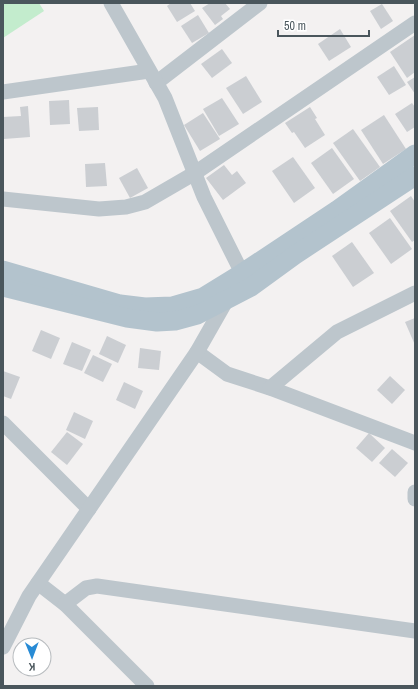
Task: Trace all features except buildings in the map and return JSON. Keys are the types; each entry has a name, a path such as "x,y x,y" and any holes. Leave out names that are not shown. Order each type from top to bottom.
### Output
{"main road":[{"path":"3,270 120,304 172,306 203,297 336,210 415,154"},
{"path":"3,287 127,318 157,322 175,321 190,317 251,287 295,255 415,176"}],"street":[{"path":"3,647 29,596 197,352 242,272 204,197 165,98 111,3"},
{"path":"3,92 153,77 260,3"},
{"path":"3,198 99,209 126,207 155,198 195,173 415,23"},
{"path":"270,388 337,332 415,293"},
{"path":"197,352 227,374 270,388 415,443"},
{"path":"3,423 89,509"},
{"path":"415,492 415,498"},
{"path":"38,583 65,604 147,686"},
{"path":"65,604 86,588 97,586 415,632"}],"green space":[{"path":"3,3 39,3 44,11 3,38"}]}
